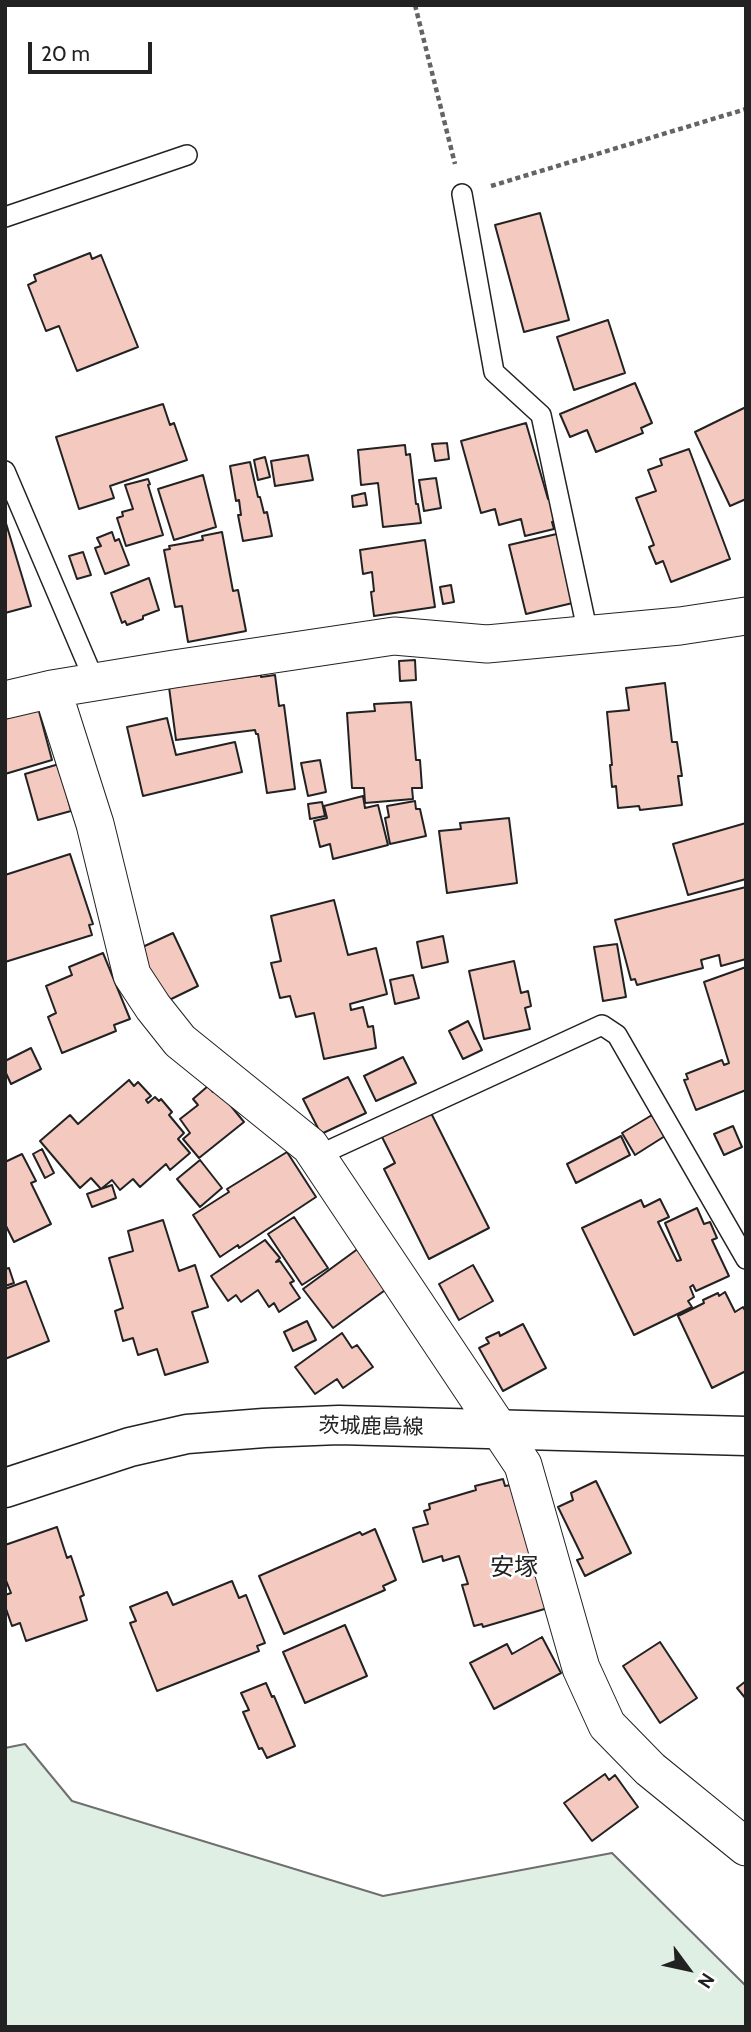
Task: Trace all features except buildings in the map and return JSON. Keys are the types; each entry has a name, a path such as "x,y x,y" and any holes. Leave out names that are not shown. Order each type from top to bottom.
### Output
{"main road":[{"name":"茨城鹿島線","path":"5,1488 130,1447 187,1434 264,1428 339,1425 746,1436"}],"street":[{"path":"5,700 95,682 394,636 487,644 746,616"},
{"path":"52,690 95,824 132,975 180,1041 310,1146 523,1465 581,1668 607,1725 650,1769 746,1847"}],"lane":[{"path":"5,217 187,155"},
{"path":"462,194 494,372 541,415 588,634"},
{"path":"5,471 95,682"},
{"path":"317,1156 601,1025 617,1034 746,1259"}],"path":[{"path":"415,5 462,194 746,109"}],"green space":[{"path":"25,1744 72,1801 383,1896 612,1853 746,1986 746,2027 5,2027 5,1748"}],"district":[{"name":"安塚","path":"514,1568"}]}
